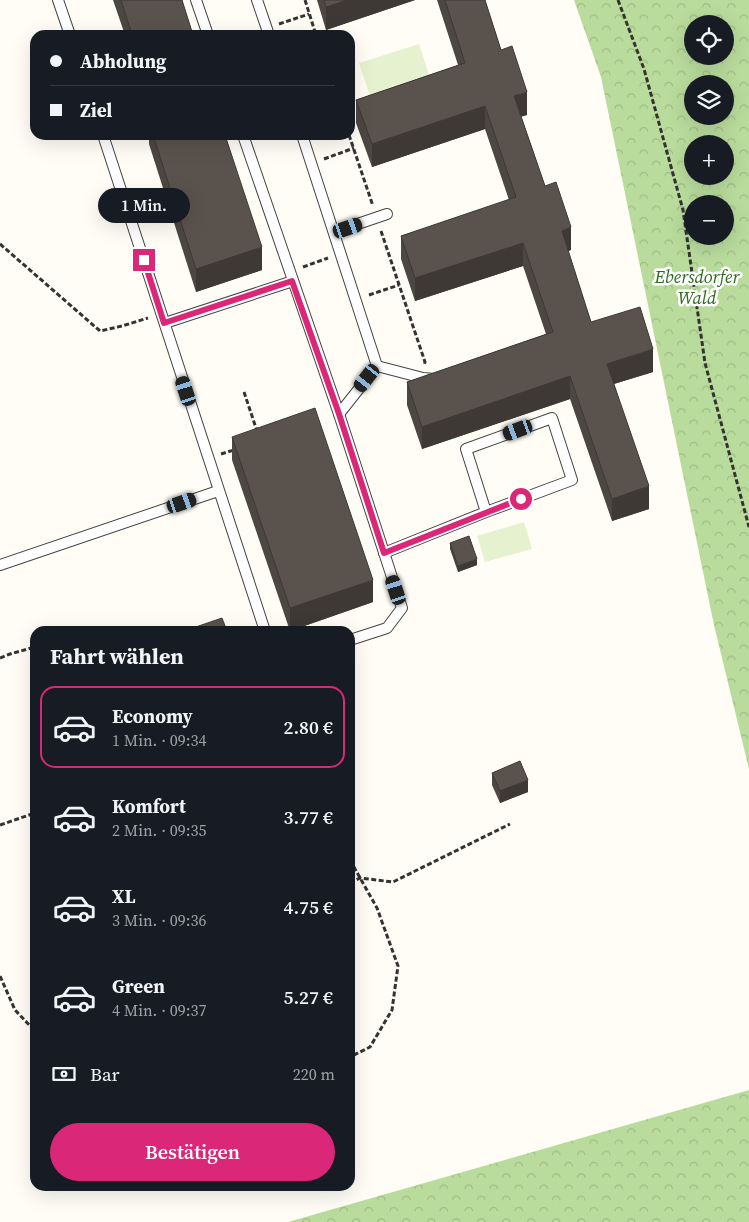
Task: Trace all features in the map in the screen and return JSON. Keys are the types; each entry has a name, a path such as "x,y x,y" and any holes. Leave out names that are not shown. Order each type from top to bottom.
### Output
{"lane":[{"path":"58,0 68,30"},
{"path":"196,0 206,30"},
{"path":"257,0 267,30"},
{"path":"104,140 263,626"},
{"path":"245,140 339,414 402,608 387,628 355,638"},
{"path":"304,140 377,366"},
{"path":"334,232 382,216"},
{"path":"164,323 292,281"},
{"path":"339,414 377,366"},
{"path":"377,366 423,378 440,380 448,377"},
{"path":"384,553 572,480 552,418 466,448 486,512"},
{"path":"0,565 218,491"}],"path":[{"path":"304,0 314,30"},
{"path":"618,0 644,69 683,210 705,363 749,527"},
{"path":"273,30 309,14"},
{"path":"352,140 382,216 399,285 425,362 423,378"},
{"path":"311,164 354,148"},
{"path":"0,244 100,331 122,326"},
{"path":"355,300 399,285"},
{"path":"244,392 258,433"},
{"path":"208,458 234,450"},
{"path":"0,658 30,648"},
{"path":"0,825 30,815"},
{"path":"355,880 360,878 393,882 510,824"},
{"path":"355,869 377,908 398,966 392,1010 370,1047 355,1054"},
{"path":"0,976 15,1010 30,1026"}],"green space":[{"name":"Ebersdorfer Wald","path":"574,0 749,0 749,769 714,625 601,77"},
{"path":"419,44 432,84 373,105 359,63"},
{"path":"524,522 532,549 485,562 477,536"},
{"path":"749,1090 749,1222 288,1222"}],"building":[{"path":"121,0 182,0 191,30 130,30"},
{"path":"324,0 348,0 326,7"},
{"path":"445,0 485,0 501,50 512,46 527,92 514,96 545,186 556,182 571,227 562,231 591,322 640,307 653,349 607,364 649,486 612,499 570,376 422,427 407,382 553,332 523,243 415,278 401,236 516,197 485,106 372,144 356,100 465,63"},
{"path":"155,140 227,140 262,247 196,269"},
{"path":"315,408 373,580 290,608 232,437"},
{"path":"469,536 477,559 458,566 450,543"},
{"path":"222,618 225,626 199,626"},
{"path":"520,761 528,780 500,791 492,773"}],"route":[{"path":"144,260 164,323 292,281 339,414 384,553 521,499"}]}
